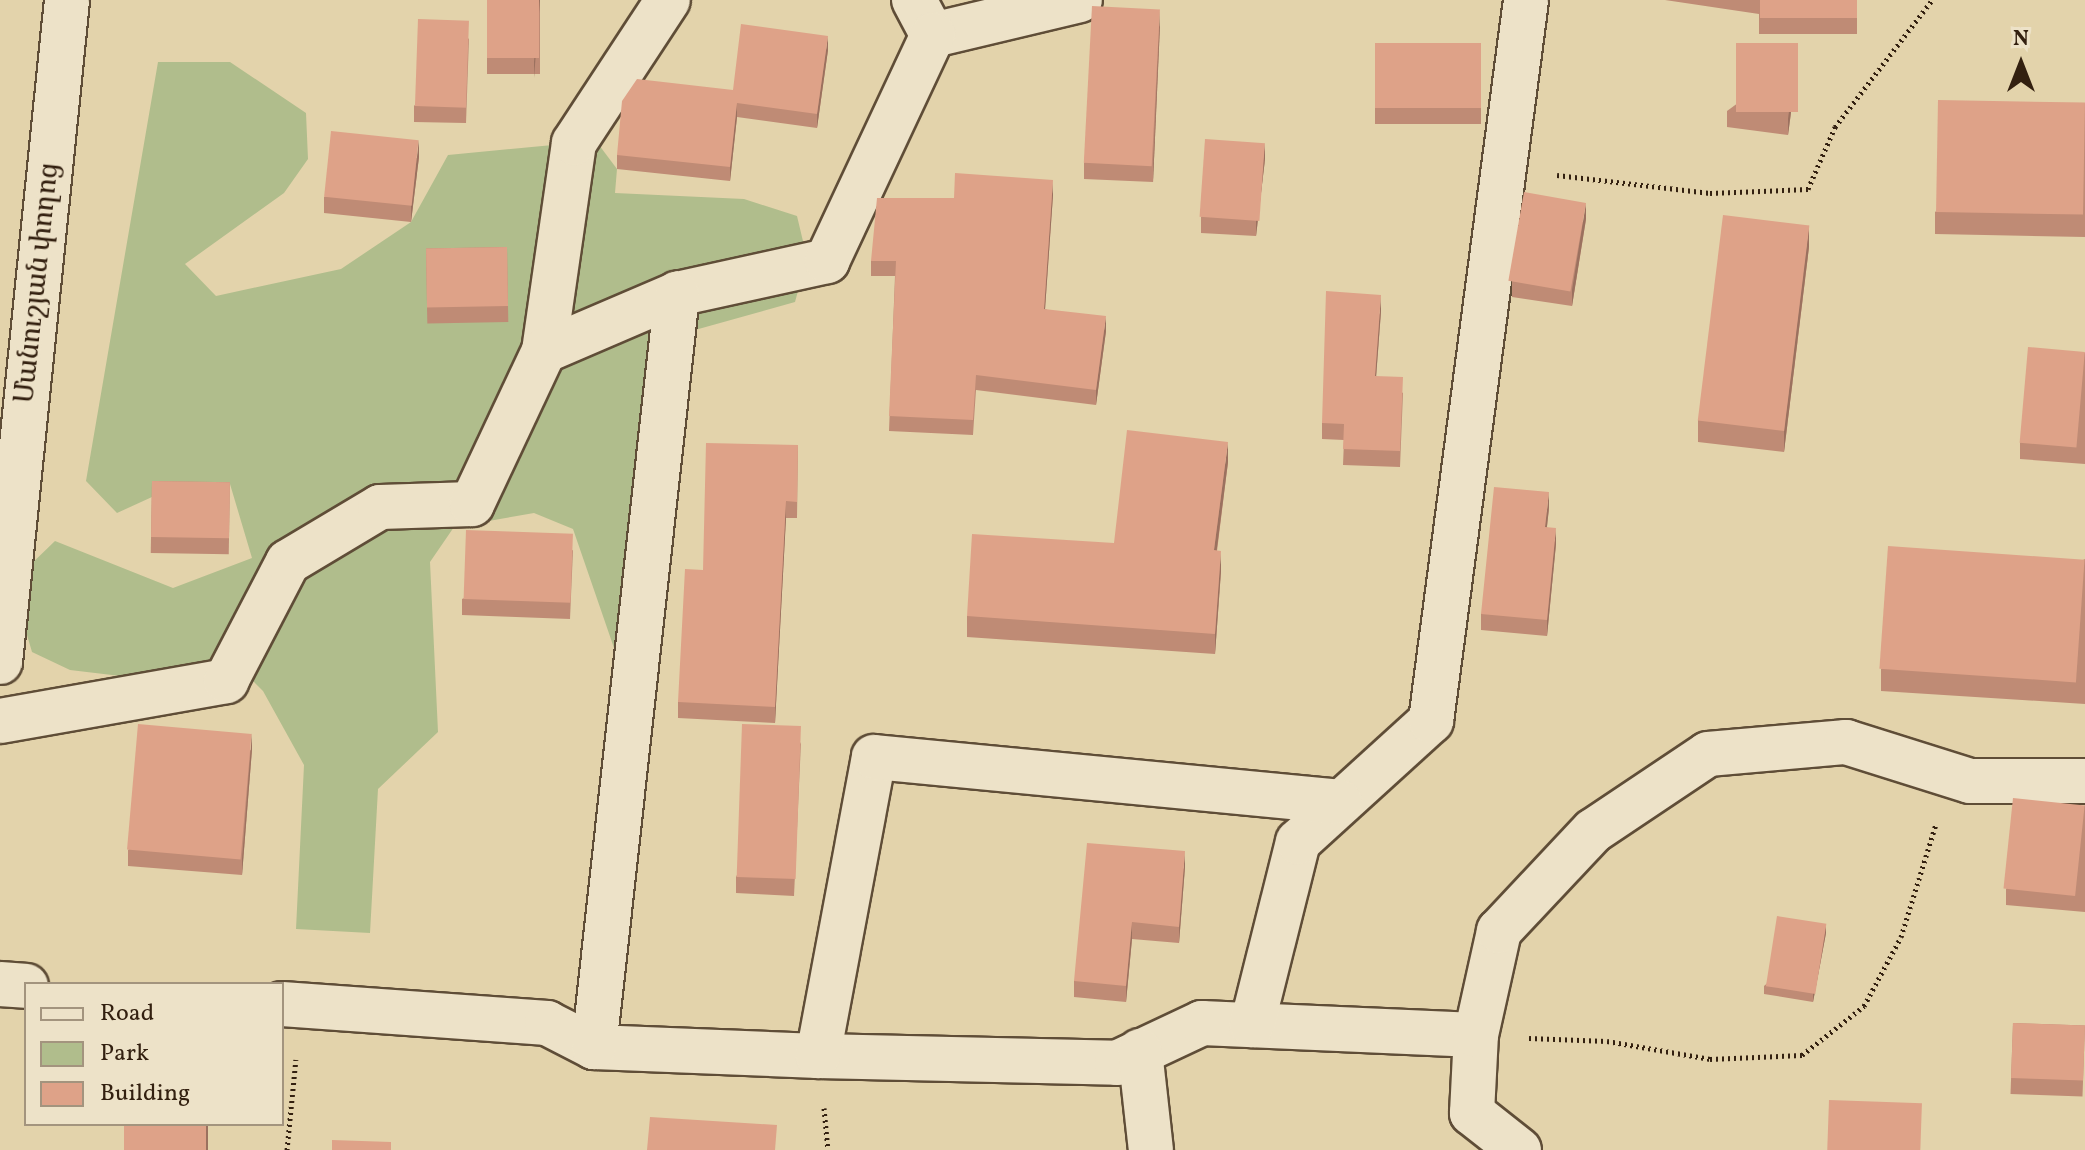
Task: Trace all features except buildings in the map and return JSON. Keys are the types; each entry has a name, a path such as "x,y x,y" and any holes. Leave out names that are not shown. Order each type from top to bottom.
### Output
{"street":[{"name":"Մանուշյան փողոց","path":"0,662 67,0"},
{"path":"0,721 226,681 288,562 380,507 472,504 544,351 574,143 668,0"},
{"path":"544,351 677,294 827,261 924,18 1080,0"},
{"path":"1252,1025 1298,842 1431,721 1526,0"},
{"path":"594,1047 677,294"},
{"path":"1519,1150 1472,1113 1476,1035 1499,931 1593,831 1708,754 1846,742 1970,781 2085,781"},
{"path":"818,1056 874,757 1340,802"},
{"path":"0,984 24,986"},
{"path":"292,1004 547,1023 594,1047 818,1056 1117,1063 1202,1023 1476,1035"},
{"path":"1140,1051 1151,1150"}],"path":[{"path":"1504,167 1710,193 1808,189 1835,127 1932,0"},
{"path":"1476,1035 1607,1041 1710,1059 1802,1055 1864,1006 1901,937 1947,774"},
{"path":"287,1150 292,1004"}],"green space":[{"path":"158,62 230,62 306,113 308,159 284,193 185,264 216,296 341,269 411,222 448,155 574,143 590,133 617,169 615,193 744,199 797,216 807,258 795,302 677,335 640,613 614,648 573,529 534,513 454,527 430,562 438,732 378,789 370,933 296,929 304,765 263,691 234,662 154,680 70,670 32,652 20,611 25,570 55,541 173,588 252,558 230,484 152,497 117,513 86,481"}]}
